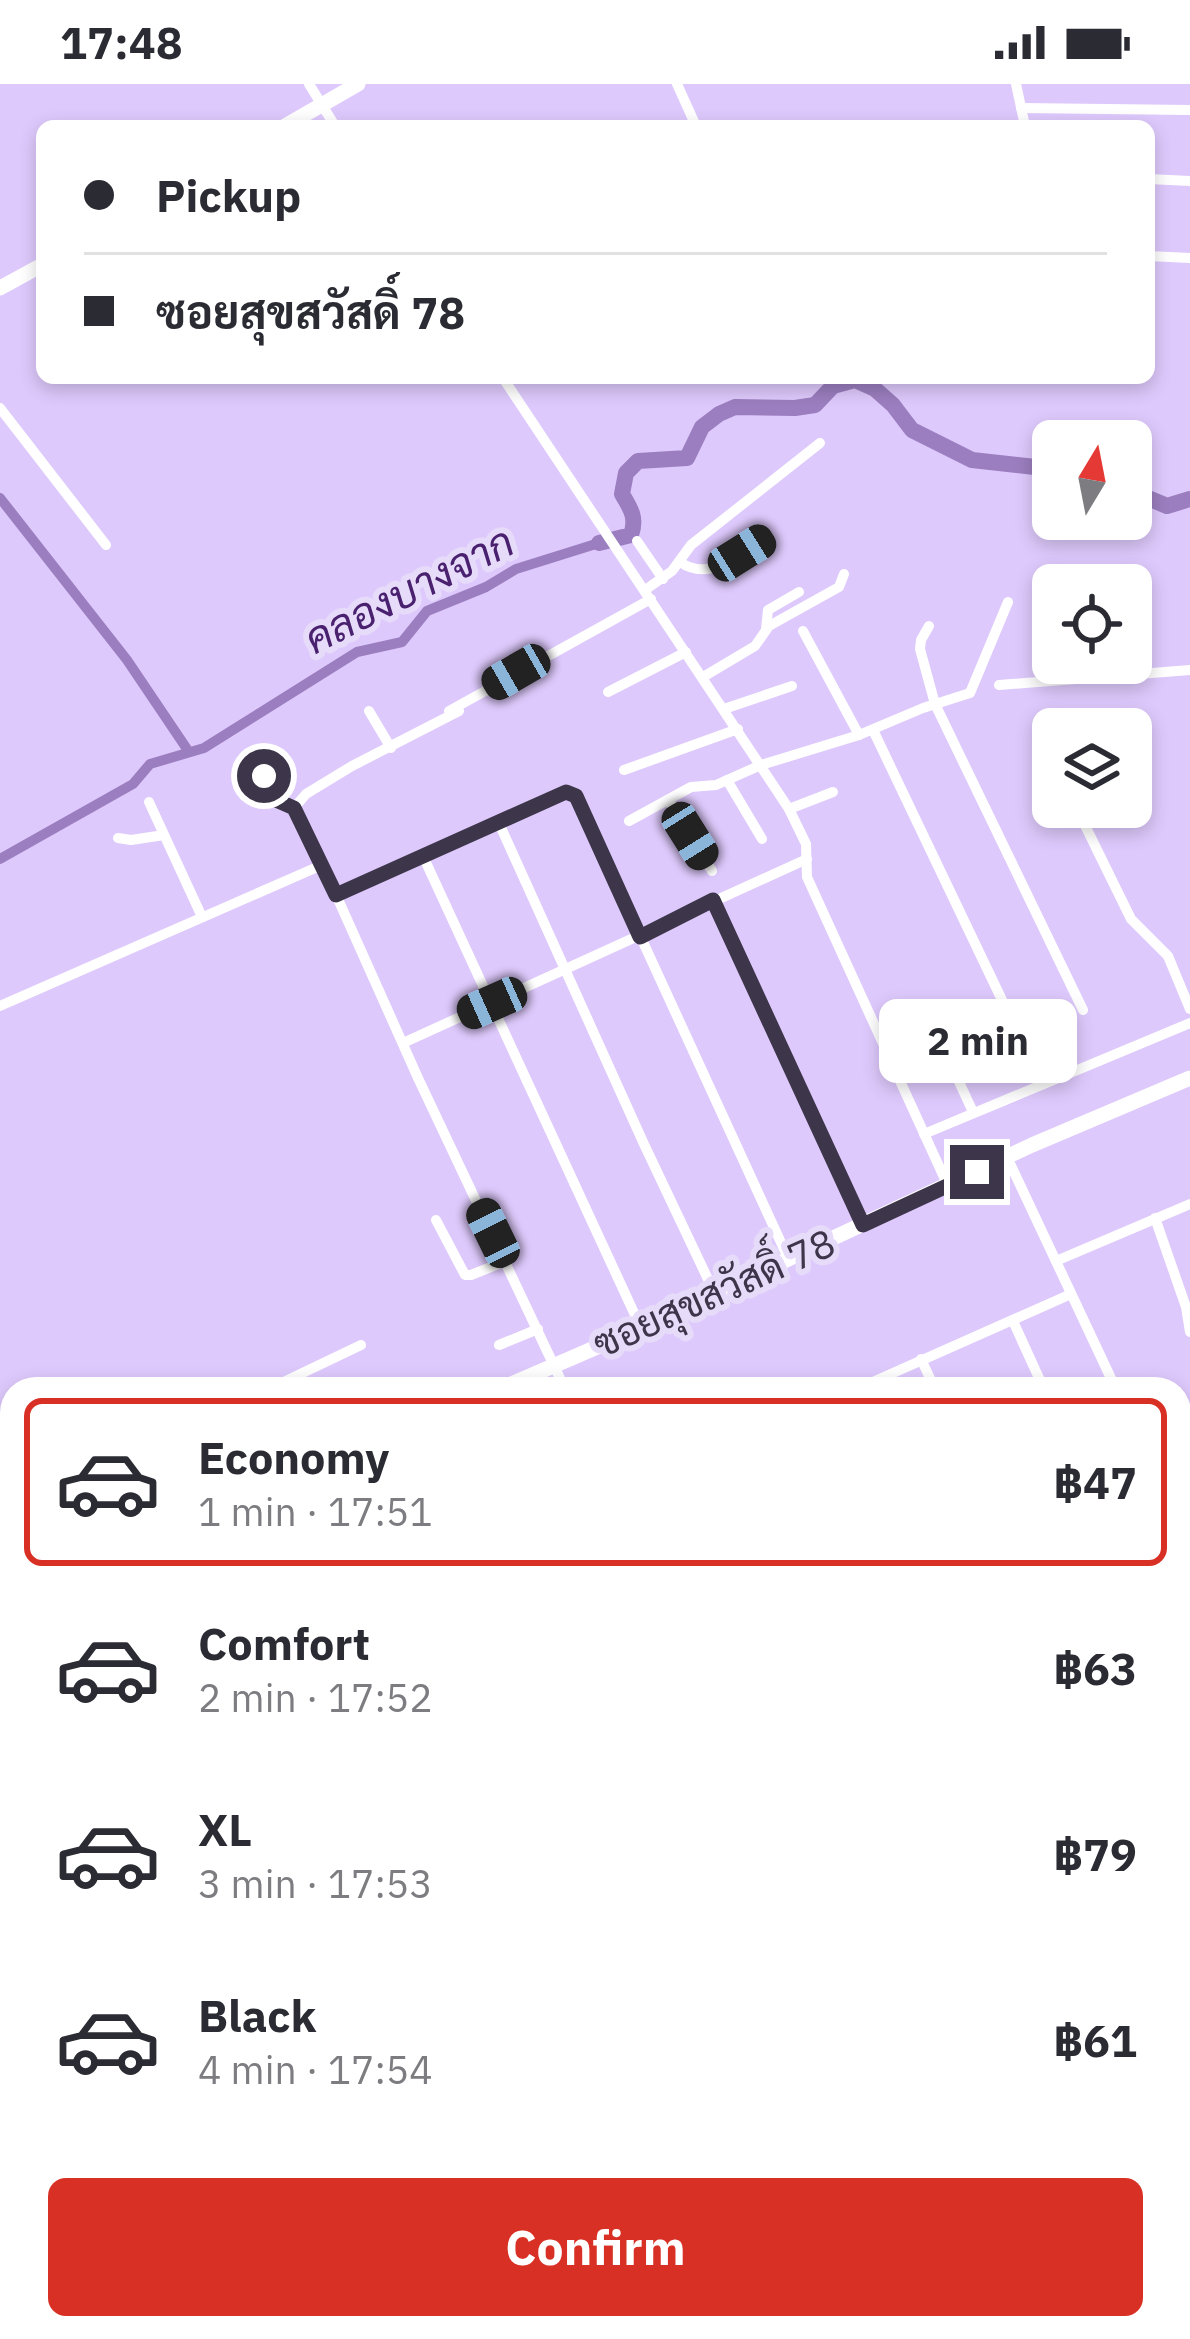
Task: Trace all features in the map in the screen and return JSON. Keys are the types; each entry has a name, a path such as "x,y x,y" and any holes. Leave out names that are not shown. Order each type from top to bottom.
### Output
{"street":[{"path":"309,84 331,120"},
{"path":"295,120 358,84"},
{"path":"677,84 693,120"},
{"path":"1016,84 1024,120"},
{"path":"1021,108 1190,110"},
{"path":"1155,179 1190,181"},
{"path":"1155,256 1190,258"},
{"path":"0,288 36,268"},
{"path":"507,384 789,809 806,844 807,877 947,1186"},
{"path":"0,408 106,544"},
{"path":"410,733 648,594 692,545 820,443"},
{"path":"680,562 693,570 718,568 766,538"},
{"path":"637,541 663,579"},
{"path":"766,629 839,587 844,574"},
{"path":"703,677 755,646 766,629 769,610 799,592"},
{"path":"629,821 691,787 711,786 760,764 859,735 970,693 1008,602"},
{"path":"929,626 920,649 935,704 1083,1010"},
{"path":"803,631 859,735"},
{"path":"608,692 686,652"},
{"path":"999,685 1190,670"},
{"path":"724,709 792,686"},
{"path":"369,711 392,748"},
{"path":"294,808 306,794 352,766 459,711"},
{"path":"624,770 738,729"},
{"path":"873,730 1003,1000"},
{"path":"251,752 278,801 294,808 560,1377"},
{"path":"727,780 762,839"},
{"path":"336,895 566,792 576,796 788,1260"},
{"path":"789,809 833,792"},
{"path":"668,800 712,871"},
{"path":"149,802 202,917"},
{"path":"497,821 715,1294"},
{"path":"1086,828 1131,919 1168,956 1190,1009"},
{"path":"118,838 164,835"},
{"path":"423,856 641,1328"},
{"path":"403,1043 807,859"},
{"path":"0,1006 322,866"},
{"path":"713,900 863,1225"},
{"path":"924,1134 1190,1023"},
{"path":"935,1030 973,1112"},
{"name":"ซอยสุขสวัสดิ์ 78","path":"527,1377 1006,1157 1190,1078"},
{"path":"1006,1157 1110,1377"},
{"path":"1057,1261 1190,1204"},
{"path":"1155,1218 1190,1332"},
{"path":"436,1220 465,1275 506,1261"},
{"path":"883,1377 1071,1294"},
{"path":"1013,1321 1039,1377"},
{"path":"499,1346 538,1329"},
{"path":"294,1377 361,1346"},
{"path":"921,1359 929,1377"}],"waterway":[{"name":"คลองบางจาก","path":"599,543 631,535 632,514 622,494 626,473 638,461 687,458 702,427 735,407 815,405 840,384"},
{"name":"คลองบางจาก","path":"864,384 893,405 912,430 972,460 1032,467"},
{"path":"0,498 127,660 189,752"},
{"name":"คลองบางจาก","path":"1152,500 1167,506 1190,499"},
{"name":"คลองบางจาก","path":"0,859 133,784 150,764 204,748 357,652 402,642 427,611 516,569 599,543"}],"route":[{"path":"264,776 278,801 294,808 336,895 497,821 572,793 640,937 713,900 863,1225 977,1172"}]}
